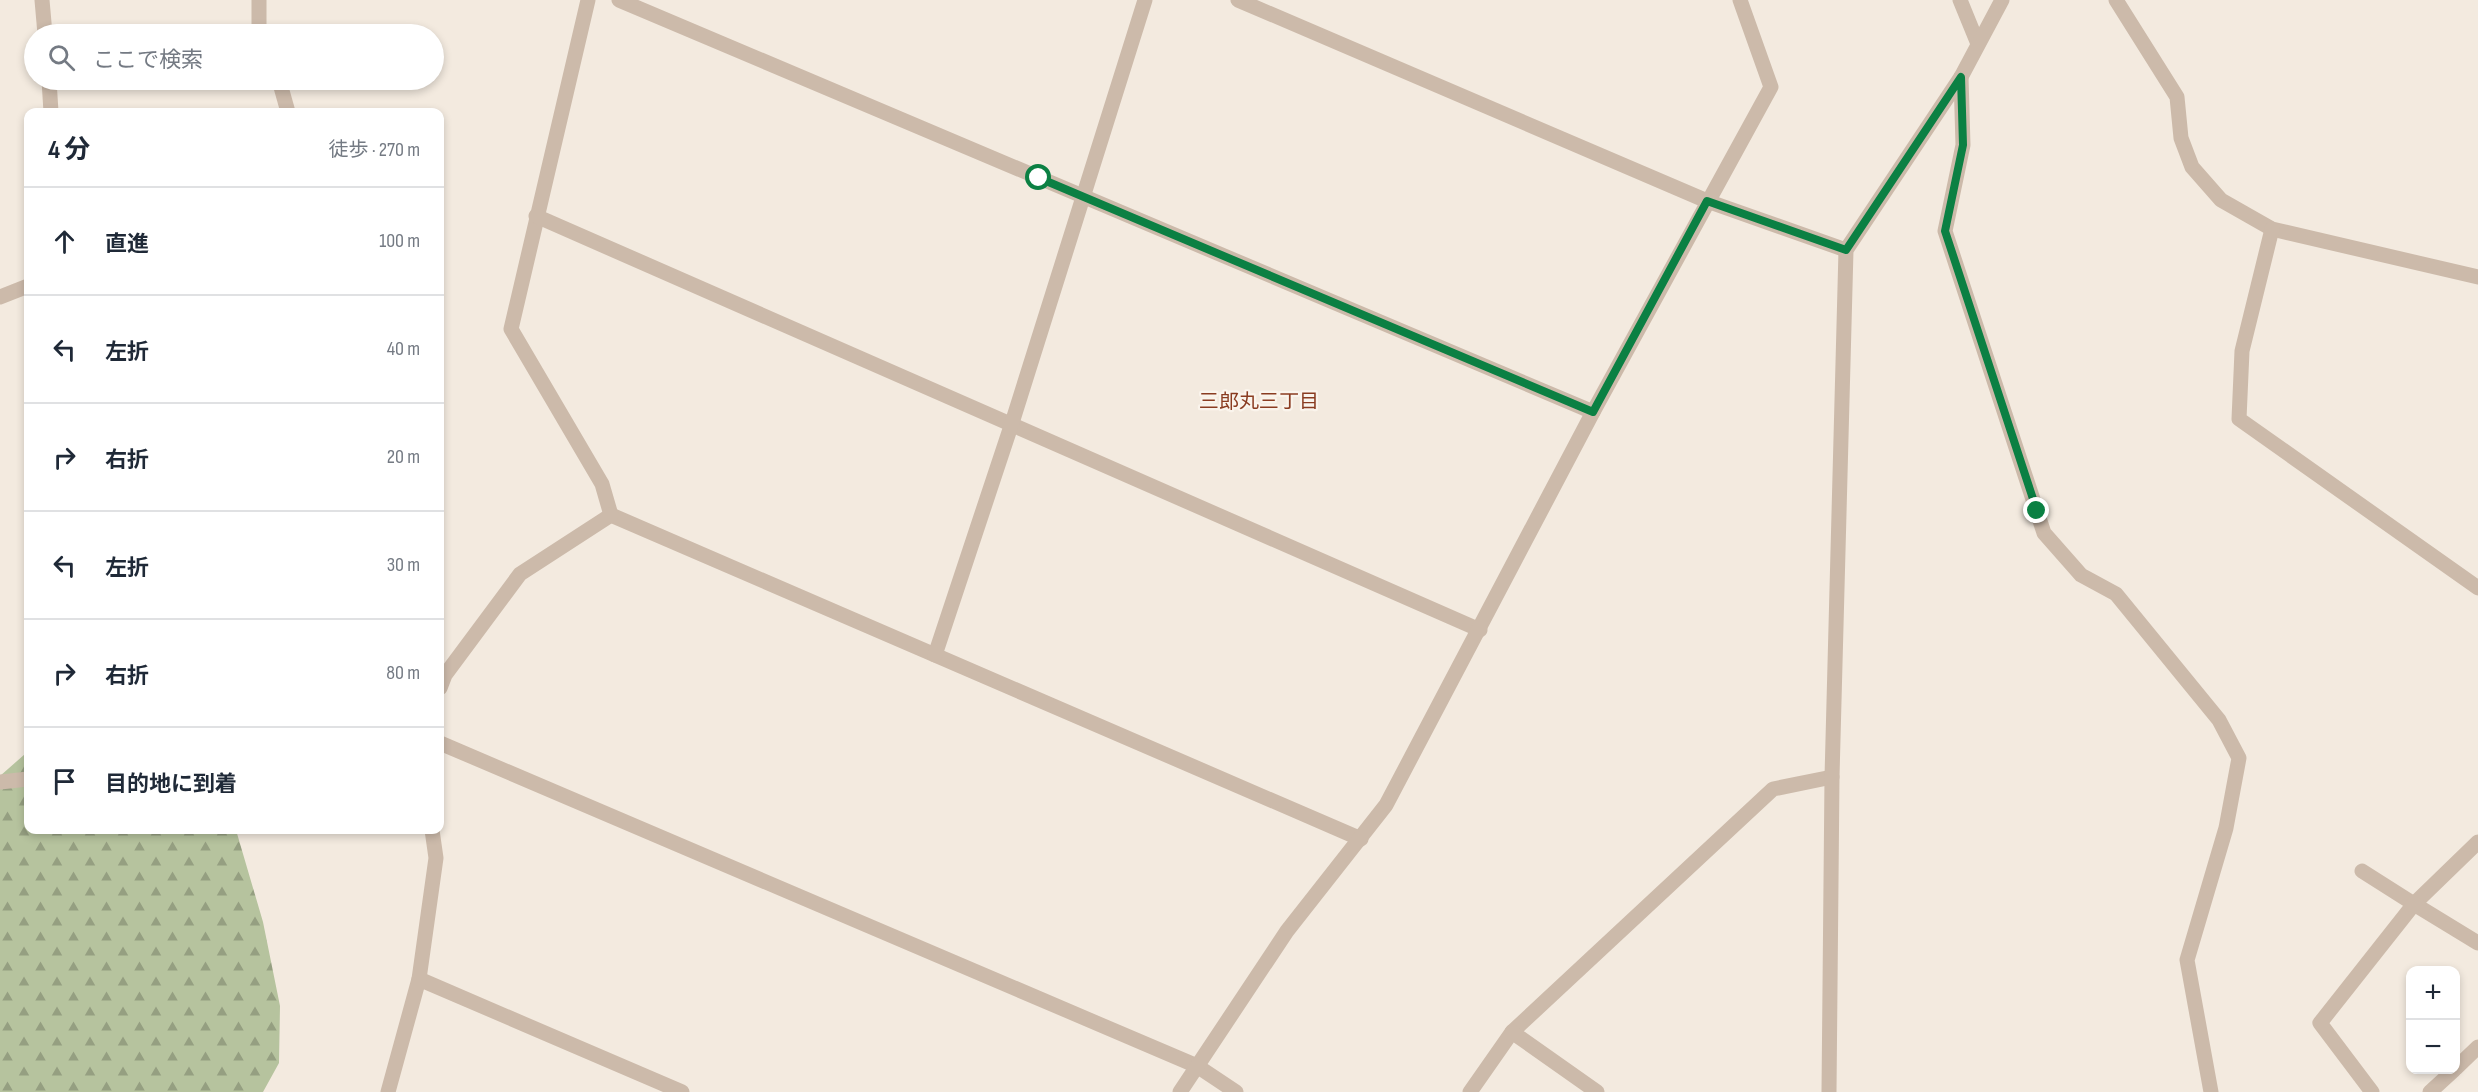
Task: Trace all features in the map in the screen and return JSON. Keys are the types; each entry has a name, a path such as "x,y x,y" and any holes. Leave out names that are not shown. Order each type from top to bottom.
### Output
{"street":[{"path":"42,0 44,24"},
{"path":"259,0 259,24"},
{"path":"588,0 511,329 602,484 611,515"},
{"path":"619,0 1593,412"},
{"path":"935,655 1012,423 1145,0"},
{"path":"1238,0 1707,201 1846,250"},
{"path":"1180,1092 1287,931 1386,805 1593,412 1771,87 1740,0"},
{"path":"1960,0 1978,44"},
{"path":"1829,1092 1832,777 1846,250 1961,77 2002,0"},
{"path":"2116,0 2177,97 2181,138 2192,167 2221,200 2271,229 2478,277"},
{"path":"1961,77 1963,145 1945,231 2044,533 2081,575 2116,594 2219,720 2239,758 2226,828 2187,960 2211,1092"},
{"path":"50,90 51,108"},
{"path":"282,90 287,108"},
{"path":"536,216 1480,630"},
{"path":"2271,229 2242,351 2239,420 2478,588"},
{"path":"0,297 24,288"},
{"path":"611,515 1361,839"},
{"path":"444,679 520,574 611,515"},
{"path":"444,744 1197,1066 1236,1092"},
{"path":"1470,1092 1512,1032 1773,789 1832,777"},
{"path":"0,782 24,779"},
{"path":"388,1092 419,979 436,858 433,834"},
{"path":"2372,1092 2320,1023 2414,903 2478,842"},
{"path":"2362,871 2478,943"},
{"path":"419,979 682,1092"},
{"path":"1512,1032 1597,1092"},
{"path":"2460,1064 2478,1047"},
{"path":"2430,1092 2450,1074"}],"green space":[{"path":"24,755 24,834 237,834 263,922 280,1006 279,1063 263,1092 0,1092 0,776"}],"district":[{"name":"三郎丸三丁目","path":"1259,402"}],"route":[{"path":"1039,178 1593,412 1707,201 1846,250 1961,77 1963,145 1945,231 2037,511"}]}
